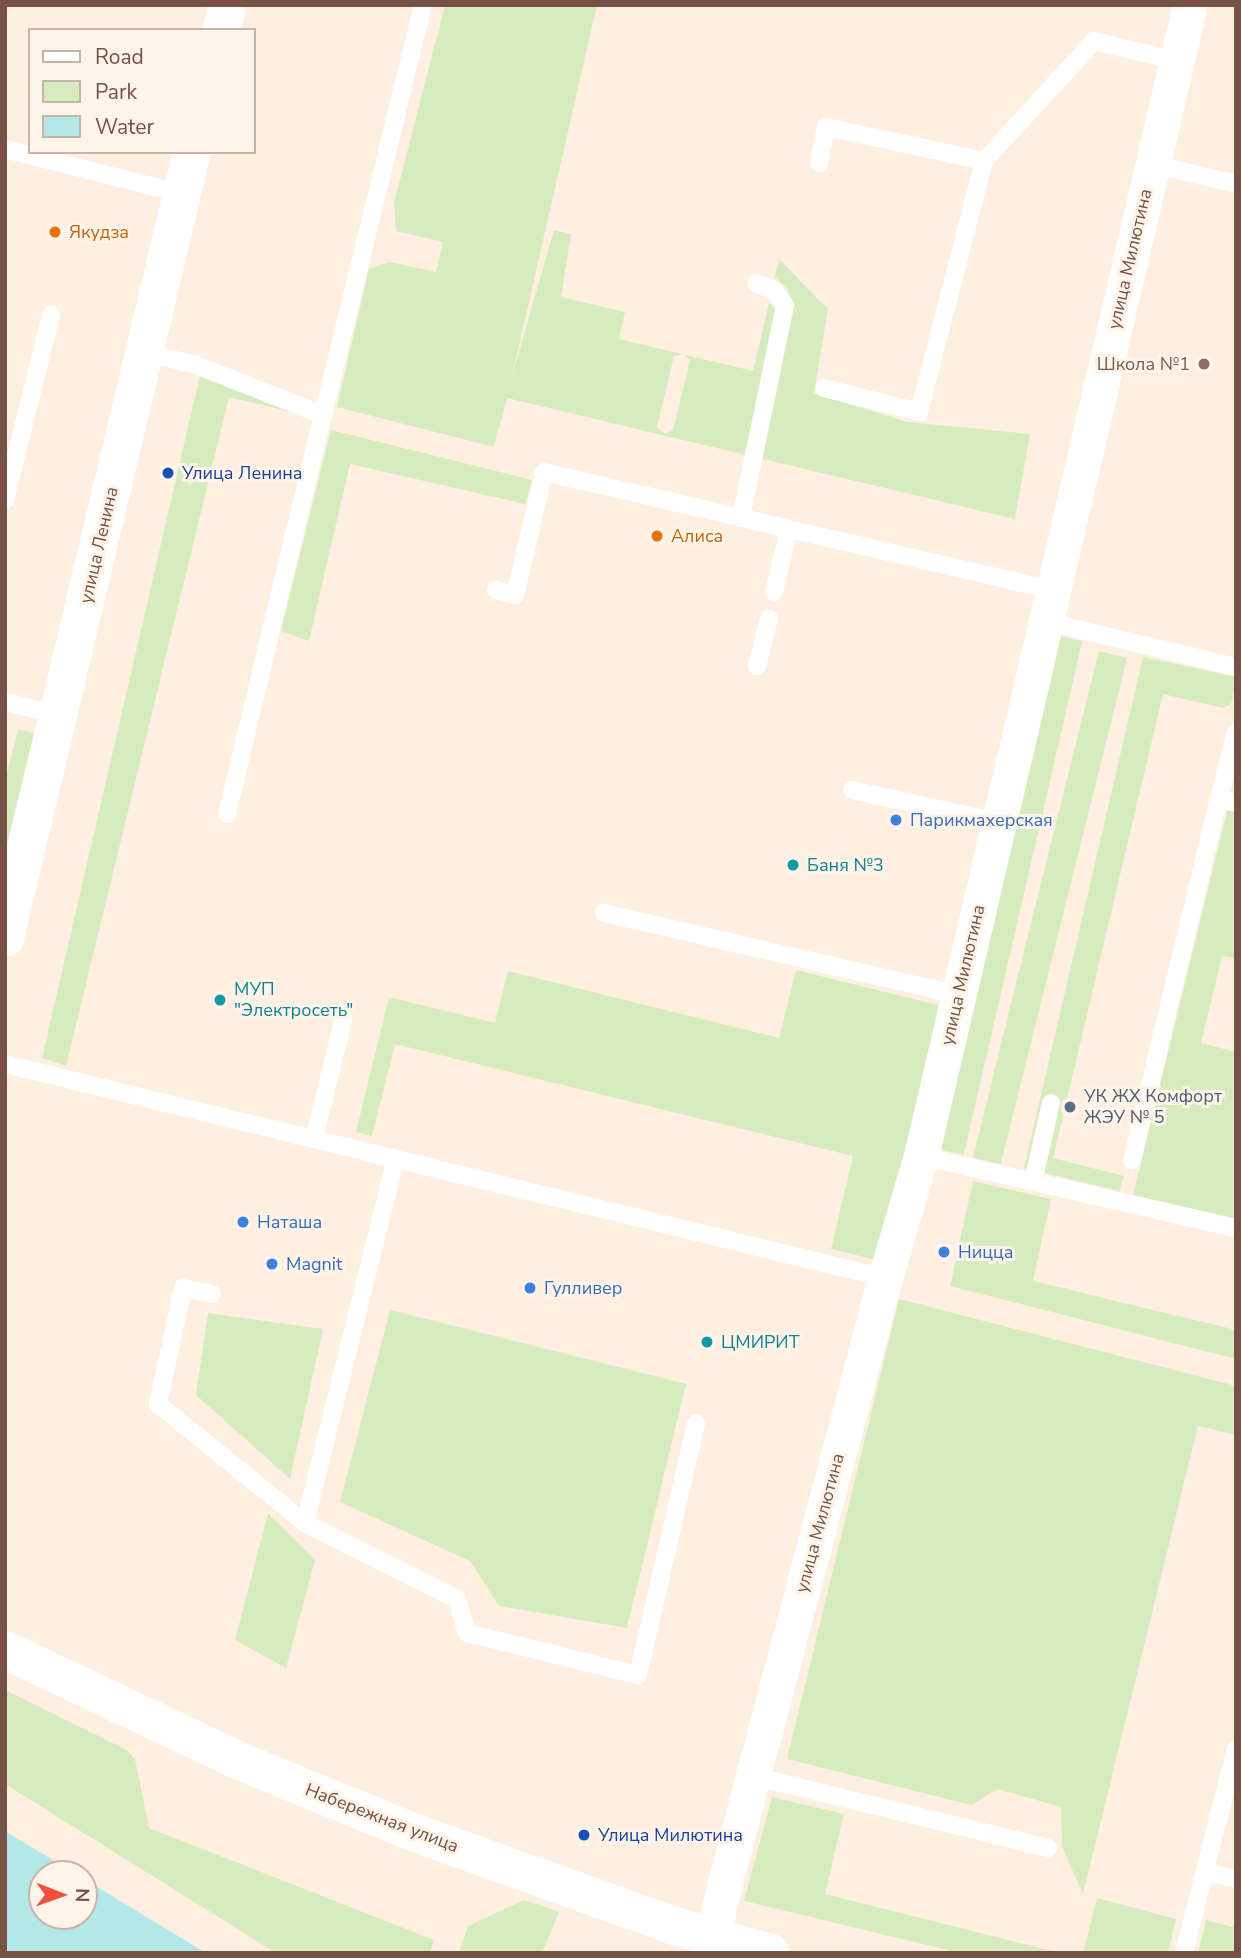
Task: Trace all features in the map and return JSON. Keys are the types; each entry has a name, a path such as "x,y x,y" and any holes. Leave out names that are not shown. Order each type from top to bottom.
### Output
{"main road":[{"path":"222,28 227,5"},
{"name":"улица Ленина","path":"5,938 192,154"},
{"name":"Набережная улица","path":"5,1650 268,1773 418,1834 714,1939 771,1953"}],"street":[{"name":"улица Милютина","path":"714,1939 719,1906 753,1776 885,1278 921,1156 1190,5"}],"lane":[{"path":"227,814 423,5"},
{"path":"824,388 919,412 984,161 1094,41 1177,61"},
{"path":"818,163 826,127 984,161"},
{"path":"5,149 183,194"},
{"path":"1153,164 1236,184"},
{"path":"741,518 785,305 774,290 756,283"},
{"path":"5,500 51,315"},
{"path":"145,353 192,364 323,415"},
{"path":"496,590 515,595 544,472 789,529 1048,606 1236,667"},
{"path":"774,592 789,529"},
{"path":"757,666 769,618"},
{"path":"5,702 58,715"},
{"path":"1132,1160 1228,801 1236,732"},
{"path":"852,790 998,822"},
{"path":"604,912 958,995"},
{"path":"314,1139 343,1021"},
{"path":"5,1064 885,1278"},
{"path":"1033,1182 1051,1103"},
{"path":"921,1156 1236,1228"},
{"path":"305,1524 396,1159"},
{"path":"212,1293 183,1288 158,1404 305,1524 457,1600 467,1633 638,1675 696,1424"},
{"path":"1184,1953 1236,1749"},
{"path":"753,1776 1048,1848"},
{"path":"1205,1872 1236,1880"}],"green space":[{"path":"445,5 597,5 512,376 554,230 571,234 561,297 625,312 619,339 682,354 674,356 657,427 665,434 673,430 690,360 683,354 753,371 769,303 777,311 793,304 787,289 775,277 779,259 828,309 814,393 907,422 1030,434 1015,519 507,398 494,447 337,407 369,269 389,262 436,272 443,242 396,231 394,203"},
{"path":"200,375 292,412 229,397 66,1066 42,1058"},
{"path":"331,430 532,480 525,504 350,464 309,641 281,631"},
{"path":"1055,635 1082,641 964,1155 936,1148"},
{"path":"1099,651 1127,658 1001,1165 973,1157"},
{"path":"1143,657 1236,677 1236,683 1231,704 1223,708 1163,694 1053,1158 1124,1176 1120,1191 1024,1168"},
{"path":"18,729 34,733 5,851 5,781"},
{"path":"1228,808 1236,810 1236,958 1222,956 1201,1043 1236,1052 1236,1219 1133,1195"},
{"path":"796,970 942,1006 880,1261 831,1249 853,1156 395,1044 372,1136 356,1132 389,997 495,1023 508,971 779,1038"},
{"path":"973,1181 1051,1199 1033,1281 1236,1330 1236,1359 950,1286"},
{"path":"899,1299 1236,1386 1236,1435 1198,1426 1083,1894 1062,1847 1061,1807 998,1789 971,1805 787,1759"},
{"path":"390,1310 686,1384 627,1628 499,1606 470,1561 340,1502"},
{"path":"208,1313 323,1329 290,1479 196,1395"},
{"path":"268,1513 315,1560 286,1668 235,1640"},
{"path":"5,1690 127,1750 135,1759 149,1828 434,1940 430,1953 276,1953 5,1784"},
{"path":"772,1797 844,1814 825,1894 1060,1953 960,1953 744,1901"},
{"path":"1097,1898 1176,1919 1168,1953 1083,1953"},
{"path":"524,1900 559,1912 542,1953 459,1953 468,1926"},
{"path":"1206,1920 1236,1928 1236,1953 1198,1953"}],"water":[{"path":"5,1831 53,1860 28,1860 28,1930 98,1930 98,1887 206,1953 5,1953"}],"place":[{"name":"Якудза","path":"55,232"},
{"name":"Школа №1","path":"1204,364"},
{"name":"Улица Ленина","path":"168,473"},
{"name":"Алиса","path":"657,536"},
{"name":"Парикмахерская","path":"896,820"},
{"name":"Баня №3","path":"793,865"},
{"name":"МУП \"Электросеть\"","path":"220,1000"},
{"name":"УК ЖХ Комфорт ЖЭУ № 5","path":"1070,1107"},
{"name":"Наташа","path":"243,1222"},
{"name":"Ницца","path":"944,1252"},
{"name":"Magnit","path":"272,1264"},
{"name":"Гулливер","path":"530,1288"},
{"name":"ЦМИРИТ","path":"707,1342"},
{"name":"Улица Милютина","path":"584,1835"}]}
